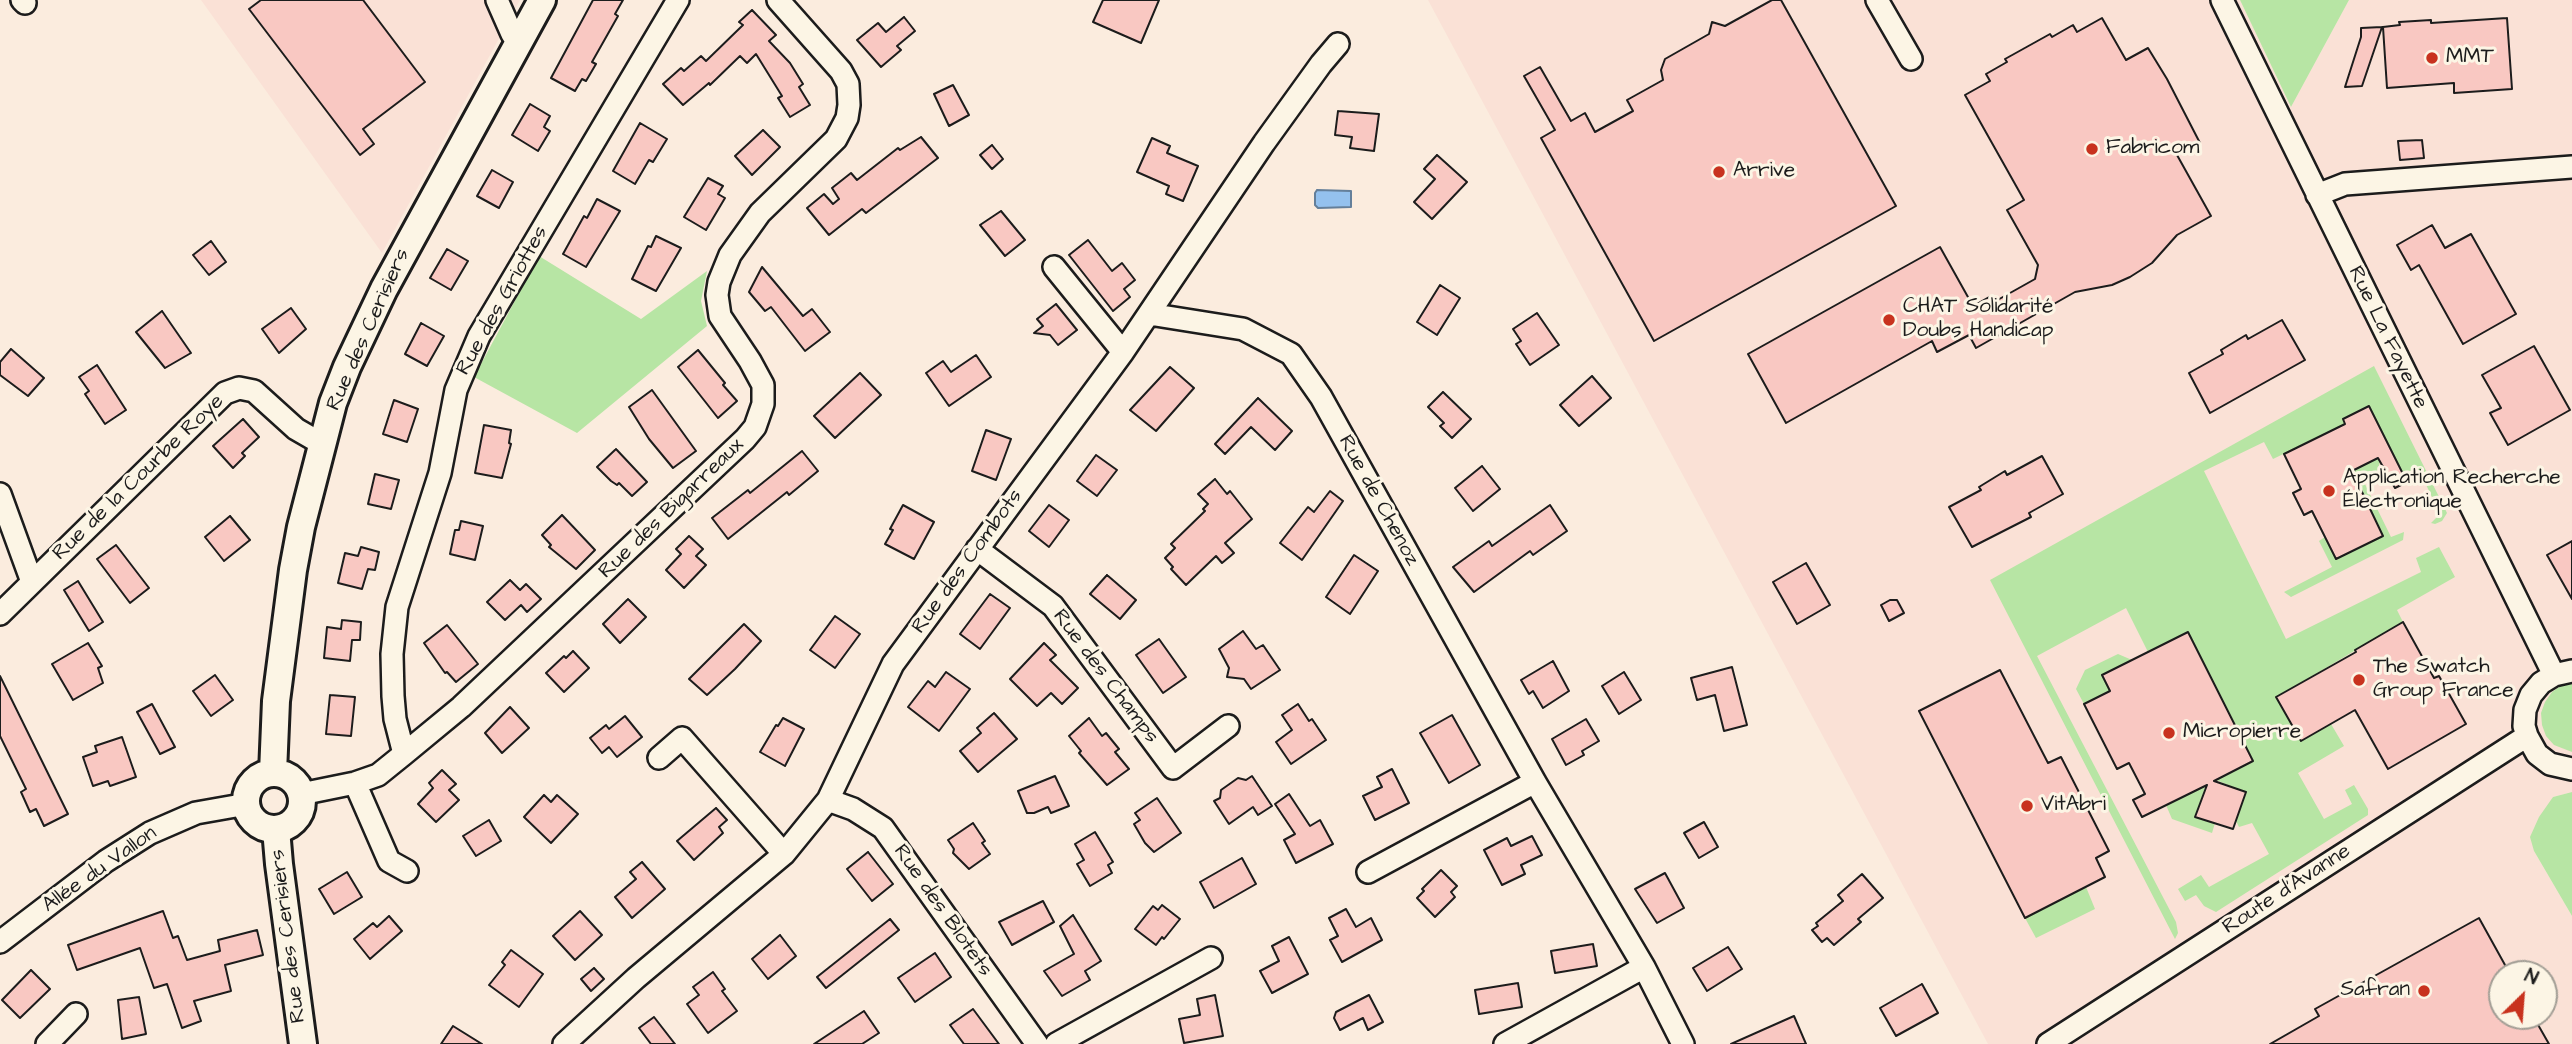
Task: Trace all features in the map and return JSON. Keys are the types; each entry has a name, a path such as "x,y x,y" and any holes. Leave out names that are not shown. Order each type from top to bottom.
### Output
{"street":[{"path":"497,0 512,34 520,40"},
{"name":"Rue des Cerisiers","path":"274,773 276,701 293,570 321,444 333,403 384,289 542,0"},
{"name":"Rue des Griottes","path":"404,754 395,719 393,696 392,654 397,607 440,473 456,390 479,336 678,0"},
{"name":"Rue des Bigarreaux","path":"301,794 355,783 378,775 404,754 461,707 715,468 750,433 760,417 763,385 720,316 717,295 719,282 730,255 760,213 836,139 847,118 849,106 848,83 841,71 778,0"},
{"path":"1877,0 1911,59"},
{"name":"Rue La Fayette","path":"2222,0 2317,195 2563,673"},
{"name":"Rue des Combots","path":"564,1044 636,978 784,854 828,800 893,664 1123,352 1264,143 1338,44"},
{"path":"2317,195 2356,183 2572,167"},
{"path":"1054,267 1123,352"},
{"name":"Rue de Chenoz","path":"1149,314 1244,328 1291,355 1321,397 1535,782 1644,967 1683,1044"},
{"name":"Rue de la Courbe Roye","path":"0,614 225,393 239,388 254,391 296,429 321,444"},
{"path":"0,494 32,582"},
{"name":"Rue des Champs","path":"977,549 1054,606 1173,768 1227,726"},
{"path":"2563,673 2540,683 2530,695 2525,710 2526,736 2538,754 2550,764 2572,769"},
{"name":"Route d'Avanne","path":"2048,1044 2526,736"},
{"path":"659,758 682,738 784,854"},
{"path":"274,773 291,779 301,794 302,806 297,817 288,825 276,828 259,824 251,816 247,804 249,789 255,781 274,773"},
{"path":"1368,872 1535,782"},
{"path":"355,783 388,861 407,872"},
{"name":"Rue des Blotets","path":"828,800 853,809 883,828 1037,1044"},
{"name":"Allée du Vallon","path":"0,942 106,862 150,833 196,813 247,804"},
{"name":"Rue des Cerisiers","path":"276,828 303,1044"},
{"path":"1056,1044 1211,958"},
{"path":"1505,1044 1644,967"},
{"path":"47,1044 76,1014"}],"shaded area":[{"path":"201,0 520,0 382,253"},
{"path":"1428,0 2240,0 2291,107 2349,0 2572,0 2572,792 2553,797 2534,851 2572,916 2572,1044 1988,1044"}],"green space":[{"path":"2240,0 2349,0 2291,107"},
{"path":"539,256 641,319 707,271 701,301 707,326 577,433 474,377"},
{"path":"2374,366 2447,513 2442,521 2431,523 2440,514 2419,470 2404,476 2394,456 2343,419 2349,432 2331,431 2273,459 2264,442 2204,471 2286,639 2421,572 2416,558 2439,547 2455,577 2397,610 2403,622 2277,697 2301,740 2331,724 2344,746 2298,773 2324,819 2352,804 2345,790 2354,785 2368,809 2368,815 2216,912 2204,906 2196,895 2185,901 2178,889 2201,875 2209,887 2269,854 2252,823 2239,827 2236,821 2245,792 2216,780 2253,761 2188,632 2148,652 2126,608 2037,656 2176,922 2178,933 2175,939 1990,580"},
{"path":"2378,458 2380,462 2377,472 2363,480 2391,537 2404,532 2403,540 2291,597 2284,592 2332,567 2319,541 2325,537 2337,559 2383,536 2352,471"},
{"path":"2118,654 2132,660 2102,675 2110,691 2084,704 2076,689 2085,670"},
{"path":"2572,683 2572,752 2554,745 2546,736 2541,713 2552,692 2562,685"},
{"path":"2204,786 2195,817 2215,823 2212,833 2172,819 2166,805"},
{"path":"2572,792 2572,916 2534,851 2530,837 2539,817 2553,797"},
{"path":"2086,887 2095,909 2036,938 2025,918"}],"water":[{"path":"1317,190 1351,191 1351,207 1318,208 1315,205"}],"building":[{"path":"261,0 363,0 425,82 363,129 374,144 360,155 249,9"},
{"path":"593,0 623,0 615,14 618,16 592,62 596,64 586,81 582,79 575,91 551,78"},
{"path":"1103,0 1159,0 1141,43 1093,22"},
{"name":"Arrive","path":"1772,0 1781,0 1896,206 1654,341 1541,138 1555,130 1524,76 1540,67 1571,121 1585,113 1595,132 1633,111 1627,100 1663,80 1661,70 1665,59 1709,34 1712,22 1725,26"},
{"path":"752,10 776,35 769,41 790,63 803,84 799,87 810,105 790,117 778,98 782,96 756,54 747,63 740,56 710,85 709,83 683,105 663,84 681,68 684,71 701,56 706,61 743,25 739,22"},
{"path":"904,17 915,31 897,46 901,50 881,67 857,40 878,23 886,32"},
{"name":"Fabricom","path":"2102,18 2126,60 2148,48 2167,79 2200,143 2177,155 2211,216 2177,235 2152,263 2130,277 2112,285 2075,292 1976,348 1969,335 1937,352 1932,341 1786,423 1748,354 1940,247 1973,306 1991,296 1994,302 2035,279 2038,265 2007,210 2024,200 1965,95 1990,81 1986,74 2007,62 2005,59 2050,34 2052,37 2073,25 2077,32"},
{"name":"MMT","path":"2507,18 2512,89 2454,93 2454,83 2387,88 2383,27 2400,25 2399,22 2431,20 2431,23"},
{"path":"2382,27 2362,86 2345,87 2361,37 2361,28"},
{"path":"953,85 969,115 949,126 934,94"},
{"path":"530,104 550,116 544,127 550,131 538,151 512,135"},
{"path":"1338,111 1379,114 1374,151 1350,148 1352,137 1335,135"},
{"path":"640,123 667,139 653,162 649,160 635,184 613,171"},
{"path":"763,130 780,147 752,175 735,156"},
{"path":"921,137 938,158 866,213 862,209 829,235 807,208 824,194 833,204 839,199 832,188 851,173 857,180 898,148 900,150"},
{"path":"1152,138 1170,146 1167,153 1198,166 1183,201 1166,194 1169,186 1137,172"},
{"path":"2422,140 2424,158 2400,160 2398,141"},
{"path":"992,145 1003,159 992,169 980,155"},
{"path":"1437,155 1467,182 1432,219 1414,202 1435,179 1424,169"},
{"path":"492,170 513,182 499,208 477,196"},
{"path":"708,178 723,186 718,194 725,198 706,230 684,217"},
{"path":"597,199 620,211 586,267 563,254 584,216 587,218"},
{"path":"1001,211 1025,240 1005,256 980,225"},
{"path":"2432,225 2445,248 2471,234 2516,314 2463,344 2419,265 2411,270 2397,245"},
{"path":"656,236 681,248 656,291 632,279 648,246 651,247"},
{"path":"1088,240 1112,271 1122,263 1135,280 1124,289 1130,297 1113,311 1069,255"},
{"path":"211,241 226,262 209,275 193,255"},
{"path":"447,249 468,261 451,290 430,278"},
{"path":"762,267 803,316 812,309 830,332 805,351 771,307 765,311 749,292"},
{"path":"1440,285 1460,298 1437,335 1417,322"},
{"path":"1056,304 1077,330 1058,345 1050,335 1034,333 1043,326 1037,319"},
{"path":"291,308 306,329 279,353 262,329"},
{"path":"162,311 191,353 165,368 136,332"},
{"path":"1537,313 1559,345 1530,365 1516,344 1521,341 1513,329"},
{"path":"2282,320 2305,360 2210,413 2189,373 2223,354 2221,350 2246,335 2248,339"},
{"path":"421,323 444,336 427,366 405,354"},
{"path":"2534,346 2570,410 2508,445 2490,413 2501,408 2482,375"},
{"path":"11,349 44,378 28,396 0,375 0,362"},
{"path":"698,350 737,401 718,418 678,367"},
{"path":"976,355 991,377 949,406 926,373 943,361 951,372"},
{"path":"97,365 126,410 105,424 85,394 89,391 79,377"},
{"path":"1170,367 1194,388 1156,431 1130,410"},
{"path":"860,373 881,395 835,438 814,416"},
{"path":"1592,376 1611,398 1579,426 1560,405"},
{"path":"652,390 696,451 673,468 649,439 629,407"},
{"path":"1443,392 1471,419 1452,438 1440,426 1444,423 1428,407"},
{"path":"1258,398 1292,431 1275,450 1251,427 1225,454 1215,444"},
{"path":"394,400 418,409 407,442 383,434"},
{"name":"Application Recherche Électronique","path":"2369,406 2407,482 2395,488 2378,458 2352,471 2383,536 2336,559 2312,511 2304,515 2293,493 2301,489 2284,454 2345,424 2343,419"},
{"path":"243,419 259,437 242,453 245,456 233,468 213,446"},
{"path":"484,425 511,430 511,444 502,478 475,473"},
{"path":"986,430 1011,439 996,480 972,471"},
{"path":"616,449 647,482 632,496 597,467"},
{"path":"802,451 818,471 728,539 712,518 748,490 750,493"},
{"path":"1096,455 1117,470 1097,496 1077,481"},
{"path":"2042,456 2063,494 2029,513 2031,517 1972,547 1949,507 1981,490 1979,487 2005,471 2007,475"},
{"path":"1482,466 1500,489 1473,511 1455,488"},
{"path":"375,474 399,480 391,509 368,504"},
{"path":"1215,479 1227,494 1230,491 1252,519 1225,543 1234,553 1222,563 1216,556 1186,585 1165,558 1175,548 1171,544 1205,511 1203,509 1208,504 1198,494"},
{"path":"1330,491 1343,501 1302,560 1280,543 1308,507 1314,512"},
{"path":"903,505 934,522 914,559 885,544"},
{"path":"1049,505 1069,520 1049,547 1029,531"},
{"path":"1550,505 1567,531 1533,555 1530,551 1474,592 1453,567 1489,541 1492,546"},
{"path":"562,515 595,550 576,569 549,547 551,545 542,535"},
{"path":"230,516 250,540 224,561 205,537"},
{"path":"461,521 483,526 475,560 450,554 455,530 459,530"},
{"path":"689,536 703,549 696,556 706,565 684,588 666,570 681,554 676,549"},
{"path":"2572,541 2572,599 2547,555"},
{"path":"116,545 149,588 130,603 97,559"},
{"path":"361,547 379,552 375,570 368,569 362,589 338,583 345,553 358,556"},
{"path":"1354,555 1378,571 1350,614 1326,597"},
{"path":"1806,563 1830,605 1797,624 1773,582"},
{"path":"1107,575 1136,600 1120,619 1090,594"},
{"path":"510,580 520,590 526,584 541,599 527,612 521,605 505,620 487,602"},
{"path":"78,581 103,622 89,631 64,590"},
{"path":"990,594 1010,608 980,649 960,634"},
{"path":"628,599 646,617 620,643 603,624"},
{"path":"1897,600 1904,613 1889,621 1881,605"},
{"path":"835,616 860,634 835,668 810,650"},
{"path":"342,620 361,622 360,640 352,640 350,661 324,658 327,627 341,629"},
{"path":"2403,622 2434,678 2439,676 2466,724 2388,769 2355,710 2301,741 2276,697"},
{"path":"744,624 761,641 707,695 689,679"},
{"path":"447,625 478,664 456,682 445,673 424,643"},
{"path":"1243,631 1256,649 1263,645 1280,670 1251,689 1244,679 1227,677 1229,668 1219,649"},
{"name":"Micropierre","path":"2188,632 2253,761 2214,781 2246,792 2233,829 2195,817 2207,785 2142,817 2133,800 2145,794 2129,763 2117,769 2084,704 2110,691 2102,675"},
{"path":"1159,639 1186,677 1163,693 1136,655"},
{"path":"88,643 102,666 98,668 103,683 73,700 52,664"},
{"path":"1044,643 1056,655 1050,660 1078,688 1062,704 1051,693 1037,706 1010,679"},
{"path":"573,651 589,668 564,692 546,673"},
{"path":"1553,661 1569,691 1543,708 1533,691 1529,694 1521,680"},
{"path":"1732,667 1747,725 1724,731 1715,695 1697,700 1691,678"},
{"name":"VitAbri","path":"2000,670 2048,763 2061,757 2109,851 2096,858 2105,877 2025,918 1919,711"},
{"path":"946,672 970,689 939,731 908,707 928,681 935,687"},
{"path":"1624,672 1641,700 1619,714 1602,686"},
{"path":"215,675 233,700 211,716 193,691"},
{"path":"0,676 68,814 44,826 36,809 30,812 21,792 26,789 0,736"},
{"path":"330,695 355,697 351,736 326,734"},
{"path":"152,704 175,747 160,754 137,712"},
{"path":"1298,704 1326,740 1291,764 1276,742 1292,730 1282,715"},
{"path":"510,707 529,728 502,753 485,733"},
{"path":"994,713 1017,739 978,772 960,751 981,733 977,728"},
{"path":"1452,715 1480,765 1449,783 1420,733"},
{"path":"625,716 642,737 617,757 609,747 602,753 590,738 606,725 609,729"},
{"path":"783,718 804,729 785,766 760,752"},
{"path":"1089,718 1102,736 1106,733 1119,749 1115,752 1129,769 1107,785 1079,753 1081,751 1069,736"},
{"path":"1586,719 1599,741 1582,751 1584,755 1566,765 1552,739"},
{"path":"122,737 136,777 110,786 108,781 93,786 83,757 97,752 95,746"},
{"path":"1392,769 1409,803 1375,820 1363,796 1382,787 1377,777"},
{"path":"442,770 456,784 449,790 459,800 436,822 418,804 433,788 429,783"},
{"path":"1055,776 1069,806 1051,813 1048,807 1027,813 1018,791"},
{"path":"1252,776 1272,806 1258,815 1253,807 1229,824 1214,801 1220,798 1221,790 1238,778 1246,780"},
{"path":"1289,794 1310,826 1320,820 1333,844 1296,863 1284,840 1295,834 1275,804"},
{"path":"544,795 551,802 557,795 578,814 551,843 524,817"},
{"path":"1157,798 1181,833 1154,852 1134,824 1140,820 1135,813"},
{"path":"716,808 727,820 719,827 723,833 694,860 677,841"},
{"path":"489,820 501,841 476,856 463,836"},
{"path":"1704,822 1718,847 1699,858 1684,833"},
{"path":"973,823 990,854 969,869 953,853 954,849 948,840"},
{"path":"1095,832 1113,862 1108,865 1112,873 1090,886 1077,864 1084,860 1075,844"},
{"path":"1532,836 1542,855 1521,865 1525,874 1502,885 1484,850 1507,838 1511,846"},
{"path":"868,852 893,884 872,901 847,869"},
{"path":"1242,858 1256,884 1214,908 1200,882"},
{"path":"642,862 665,889 632,918 615,897 636,879 630,872"},
{"path":"1441,870 1457,886 1451,892 1455,897 1435,917 1417,898"},
{"path":"347,872 362,897 334,914 319,889"},
{"path":"1665,873 1684,908 1657,923 1635,889"},
{"path":"1862,874 1883,898 1858,919 1861,922 1834,945 1827,938 1822,942 1812,930 1818,926 1816,923 1843,901 1838,895"},
{"path":"1043,901 1054,922 1012,945 999,922"},
{"path":"1162,905 1180,919 1156,945 1135,929 1153,906 1158,910"},
{"path":"1346,909 1356,927 1371,918 1382,940 1342,962 1330,940 1338,936 1329,918"},
{"path":"163,911 173,938 178,936 187,960 220,951 218,940 257,930 263,955 225,965 231,991 194,1001 201,1021 182,1028 167,984 154,988 140,948 77,970 68,945"},
{"path":"580,911 602,935 575,960 553,936"},
{"path":"1073,915 1101,961 1085,971 1090,980 1062,996 1044,971 1074,954 1060,926"},
{"path":"389,916 402,931 370,959 354,939 373,923 377,927"},
{"name":"Safran","path":"2479,918 2502,960 2488,960 2488,1030 2541,1030 2549,1044 2270,1044 2319,1016 2315,1009"},
{"path":"890,919 899,930 826,988 817,977"},
{"path":"780,935 796,956 768,979 752,959"},
{"path":"1289,937 1308,974 1272,993 1260,971 1279,961 1272,946"},
{"path":"1593,944 1597,966 1555,973 1551,951"},
{"path":"1728,947 1742,969 1707,991 1693,968"},
{"path":"511,950 543,974 519,1007 489,985 505,965 502,962"},
{"path":"935,953 951,977 915,1002 898,978"},
{"path":"594,968 604,979 591,991 581,979"},
{"path":"31,970 50,989 20,1018 2,1000"},
{"path":"713,972 725,989 722,991 737,1011 708,1033 687,1004 699,995 693,987"},
{"path":"1518,983 1522,1007 1479,1014 1475,990"},
{"path":"1922,984 1938,1013 1896,1036 1880,1008"},
{"path":"1215,995 1223,1036 1184,1043 1179,1019 1200,1015 1197,999"},
{"path":"1369,995 1383,1022 1368,1030 1363,1018 1340,1030 1334,1018 1336,1012"},
{"path":"139,997 146,1034 122,1039 118,1000"},
{"path":"973,1009 999,1044 964,1044 950,1025"},
{"path":"864,1011 879,1033 862,1044 814,1044"},
{"path":"1794,1016 1806,1044 1731,1044"},
{"path":"654,1017 675,1044 651,1044 639,1028"},
{"path":"453,1026 482,1044 441,1044"}],"place":[{"name":"MMT","path":"2432,58"},
{"name":"Fabricom","path":"2092,149"},
{"name":"Arrive","path":"1719,172"},
{"name":"CHAT Solidarité Doubs Handicap","path":"1889,320"},
{"name":"Application Recherche Électronique","path":"2329,491"},
{"name":"The Swatch Group France","path":"2359,680"},
{"name":"Micropierre","path":"2169,733"},
{"name":"VitAbri","path":"2027,806"},
{"name":"Safran","path":"2424,991"}]}
